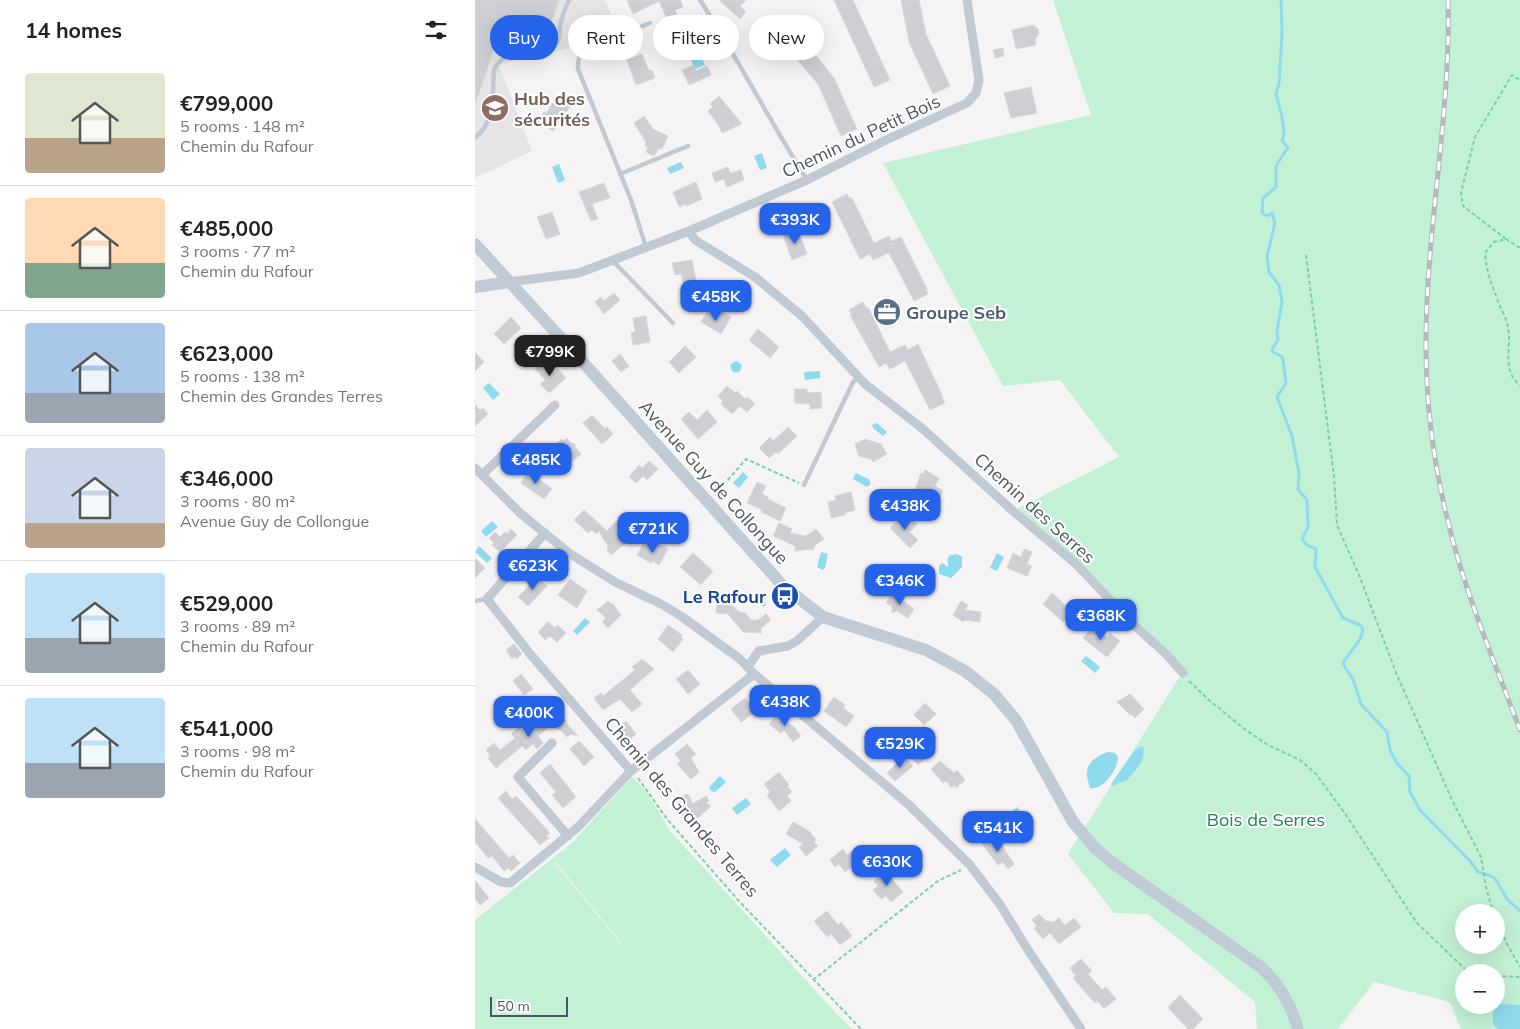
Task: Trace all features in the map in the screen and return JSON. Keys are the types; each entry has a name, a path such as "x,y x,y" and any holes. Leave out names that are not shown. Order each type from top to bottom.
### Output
{"main road":[{"name":"Avenue Guy de Collongue","path":"475,244 509,282 518,300 531,316 589,369 783,586 823,617 927,650 947,660 978,680 1017,720 1066,812 1082,834 1095,848 1137,881 1234,946 1261,967 1287,998 1298,1029"},
{"path":"475,287 509,282"}],"street":[{"name":"Chemin du Petit Bois","path":"509,282 579,273 689,231 807,180 886,140 959,108 972,98 979,86 979,70 967,0"},
{"name":"Chemin des Serres","path":"689,231 699,243 755,277 802,316 857,377 923,428 1013,510 1075,563 1183,673"},
{"path":"555,405 478,471 520,513 569,553 615,582 661,604 681,616 748,666 754,674 909,805 970,865 999,904 1027,950 1081,1029"},
{"path":"487,599 545,533"},
{"name":"Chemin des Grandes Terres","path":"487,599 531,655 631,771"},
{"path":"748,666 759,651 788,646 798,640 823,617"},
{"path":"475,867 501,882 510,883 568,836 631,771 754,674"},
{"path":"552,743 519,777 568,836"}],"lane":[{"path":"475,138 485,128 491,115 496,64 508,56 526,54 553,47 558,41 560,26 569,0"},
{"path":"701,0 771,122 807,180"},
{"path":"643,26 651,23"},
{"path":"577,60 578,69 631,200 646,247"},
{"path":"620,174 688,146"},
{"path":"612,260 673,323"},
{"path":"804,485 857,377"},
{"path":"475,601 487,599"}],"path":[{"path":"1520,80 1512,75 1475,137 1461,193 1463,206 1520,248"},
{"path":"1506,239 1494,242 1485,254 1486,268 1508,327 1510,372 1515,381 1520,385"},
{"path":"1306,255 1334,477 1337,525 1359,574 1397,675 1452,800 1481,857 1485,887 1490,904"},
{"path":"709,503 746,459 804,485"},
{"path":"1183,673 1211,703 1243,728 1268,745 1301,760 1316,774 1417,923 1460,964"},
{"name":"Chemin des Grandes Terres","path":"631,771 644,784 673,826 738,900 861,1029"},
{"path":"813,980 938,881 970,865"},
{"path":"1505,939 1520,967"},
{"path":"1505,976 1520,977"}],"shaded area":[{"name":"Hub des sécurités","path":"475,0 605,0 611,15 568,15 568,48 558,51 558,15 490,15 490,60 520,60 499,65 532,151 475,178"}],"green space":[{"name":"Bois de Serres","path":"1053,0 1520,0 1520,1005 1505,1005 1505,964 1455,964 1455,1014 1495,1014 1499,1029 1461,1029 1450,1002 1374,982 1338,1029 1257,1029 1255,1002 1148,914 1114,913 1068,854 1182,673 1101,591 1013,511 1119,457 1060,380 1003,386 883,163 1091,115"},
{"path":"632,777 645,790 671,832 852,1029 475,1029 475,920 572,843","holes":["555,863 558,865 622,944"]}],"water":[{"path":"691,60 703,60 705,65 695,69"},
{"path":"762,153 767,168 760,170 754,156"},
{"path":"681,162 684,168 670,174 667,168"},
{"path":"559,164 565,180 558,183 552,167"},
{"path":"802,208 806,210 805,215 795,219 791,218 792,212"},
{"path":"736,361 742,367 736,373 730,367"},
{"path":"820,371 820,378 805,380 804,372"},
{"path":"489,383 500,394 493,400 483,388"},
{"path":"877,423 887,432 883,436 873,428 872,425"},
{"path":"743,472 748,477 739,488 733,483"},
{"path":"856,473 870,480 870,485 867,487 853,479"},
{"path":"492,521 498,527 486,537 481,531"},
{"path":"479,546 492,558 487,563 475,552"},
{"path":"821,552 828,554 825,568 822,570 817,567"},
{"path":"997,553 1004,557 997,571 990,568"},
{"path":"957,554 962,557 962,567 951,578 939,574 939,566 942,563 948,567 947,560 950,555"},
{"path":"749,597 764,598 766,605 763,607 762,605 749,604"},
{"path":"585,618 590,622 577,635 573,631"},
{"path":"1086,656 1100,667 1095,673 1081,661"},
{"path":"1141,746 1144,748 1143,758 1138,767 1127,780 1112,786 1111,784 1135,750"},
{"path":"1115,753 1118,757 1113,773 1105,783 1095,788 1090,788 1087,771 1090,764 1102,754"},
{"path":"720,776 726,782 715,792 711,791 709,787"},
{"path":"746,798 751,804 737,815 732,808"},
{"path":"1017,807 1027,821 1020,825 1011,812"},
{"path":"785,848 791,855 777,867 770,860"},
{"path":"1505,1004 1520,1005 1520,1029 1499,1029 1493,1024 1493,1014 1505,1014"}],"building":[{"path":"475,0 559,0 554,15 490,15 490,60 475,102"},
{"path":"627,0 680,0 683,7 675,10 677,15 665,15 659,1 633,14"},
{"path":"719,0 746,0 740,6 746,12 740,19 739,15 736,15"},
{"path":"834,0 853,0 890,80 874,87"},
{"path":"901,0 919,0 926,34 950,86 933,94 909,42"},
{"path":"1033,25 1038,29 1039,34 1035,40 1036,45 1016,49 1012,30"},
{"path":"1003,48 1004,56 995,58 993,50"},
{"path":"643,56 649,71 652,70 655,78 636,85 627,60 643,60"},
{"path":"797,60 819,60 834,78 857,129 841,136 818,84"},
{"path":"694,65 696,71 707,66 711,75 689,85 682,70"},
{"path":"1031,87 1037,113 1011,118 1004,93"},
{"path":"719,96 742,124 722,133 708,111 713,107 710,104"},
{"path":"556,98 570,107 553,131 538,121"},
{"path":"644,116 653,129 668,136 662,149 659,148 654,156 646,152 648,148 645,146 646,142 634,123"},
{"path":"728,167 730,173 741,170 744,180 727,187 724,179 715,182 712,173"},
{"path":"696,182 702,199 687,206 686,204 679,207 673,192"},
{"path":"604,183 610,198 592,204 598,219 591,221 579,192"},
{"path":"847,194 850,199 852,198 874,243 889,236 891,241 901,237 928,294 914,301 889,253 873,260 870,254 860,259 832,202"},
{"path":"552,212 560,234 546,239 537,217"},
{"path":"798,230 807,254 792,260 783,236"},
{"path":"692,260 697,285 684,287 681,274 675,275 672,263"},
{"path":"614,293 620,300 604,314 595,302 601,297 604,301"},
{"path":"863,302 866,308 868,307 890,352 905,345 908,350 918,344 945,403 930,410 905,361 890,369 886,363 879,367 850,315 852,315 849,310"},
{"path":"707,312 717,319 722,312 731,317 721,334 701,322"},
{"path":"646,316 650,342 633,345 631,333 635,332 633,318"},
{"path":"511,317 521,328 504,344 494,334"},
{"path":"758,329 779,347 770,358 749,340"},
{"path":"685,346 696,357 679,373 669,362"},
{"path":"475,352 484,362 475,371"},
{"path":"620,354 629,366 621,372 612,361"},
{"path":"544,361 554,372 558,369 566,378 549,393 540,384 545,380 535,369"},
{"path":"727,386 735,393 737,391 745,399 747,397 755,404 747,412 740,406 732,414 721,404 723,401 718,396"},
{"path":"794,389 807,389 807,393 821,392 822,408 810,409 810,404 795,403"},
{"path":"475,404 480,410 483,408 488,414 475,426"},
{"path":"707,410 717,422 698,439 681,419 689,412 697,420"},
{"path":"592,415 605,429 607,427 613,434 602,444 583,423"},
{"path":"788,427 797,436 778,454 776,452 769,458 759,448 770,437 773,441"},
{"path":"567,438 571,443 575,444 575,447 581,454 568,465 570,468 563,474 555,465 560,460 557,457 559,455 554,450 558,447 556,444 562,439 564,441"},
{"path":"865,439 881,444 887,454 873,462 871,459 859,456 855,444"},
{"path":"649,461 658,469 647,480 643,476 636,483 629,477 639,465 642,468"},
{"path":"925,470 939,478 935,486 943,491 938,502 915,490 921,473 923,474"},
{"path":"528,471 552,489 544,499 521,483"},
{"path":"757,482 766,486 762,494 786,508 780,521 747,503"},
{"path":"851,492 855,510 845,513 845,515 831,518 828,502 836,500 835,496"},
{"path":"584,510 607,531 616,521 629,540 611,555 607,550 608,545 599,531 596,534 592,530 588,533 574,520"},
{"path":"902,517 907,522 910,518 917,524 910,532 918,540 910,548 890,528"},
{"path":"779,523 792,529 790,533 806,536 816,529 824,539 814,546 814,549 795,551 795,546 773,536"},
{"path":"511,529 517,535 500,552 492,545 494,543 489,538 495,532 500,537 505,532 507,534"},
{"path":"658,543 668,549 659,565 637,555 643,544 654,550"},
{"path":"1024,549 1032,552 1027,564 1032,566 1027,576 1007,568 1013,553 1021,557"},
{"path":"693,553 713,571 701,585 680,567"},
{"path":"475,558 485,568 475,578"},
{"path":"535,575 547,586 528,606 518,597 530,585 528,583"},
{"path":"570,579 587,591 577,608 558,595"},
{"path":"892,593 914,609 908,618 897,611 892,613 892,606 886,603"},
{"path":"1052,593 1072,611 1063,622 1043,604"},
{"path":"608,601 612,603 621,615 608,628 602,622 606,618 597,610"},
{"path":"961,601 968,605 965,610 981,612 980,622 965,620 963,622 953,615"},
{"path":"717,604 733,606 739,612 745,613 751,620 758,620 766,614 771,620 761,628 761,633 743,632 728,614 716,613"},
{"path":"548,622 555,628 558,625 566,633 557,642 550,636 545,640 538,632"},
{"path":"668,625 682,635 683,639 673,652 658,639"},
{"path":"1093,625 1107,637 1110,633 1120,641 1107,657 1083,638"},
{"path":"514,644 522,654 516,659 514,657 512,659 506,650"},
{"path":"642,659 654,669 630,690 642,704 632,712 620,699 603,710 594,698 601,693 603,696 635,670 632,667"},
{"path":"688,670 700,684 688,694 676,679"},
{"path":"521,674 533,689 524,695 513,681"},
{"path":"1130,694 1144,709 1135,718 1117,702"},
{"path":"834,697 845,705 843,708 854,716 846,727 824,711"},
{"path":"745,698 756,711 741,722 731,709"},
{"path":"925,703 936,714 924,725 914,715"},
{"path":"556,708 560,713 559,716 565,718 566,723 578,736 571,734 567,737 562,731 550,726 538,736 543,743 537,749 533,744 526,750 522,746 496,768 488,758 490,756 486,750 494,743 500,750 515,738 511,734 519,727 526,734 540,721 547,724 549,711"},
{"path":"773,711 795,728 801,736 793,742 784,730 781,733 769,724 775,717 771,713"},
{"path":"626,721 636,734 628,741 618,728"},
{"path":"579,741 594,757 584,766 570,749"},
{"path":"687,744 696,754 691,758 699,772 691,779 677,764 681,761 675,754"},
{"path":"920,752 926,758 918,765 913,759"},
{"path":"904,756 913,766 895,781 887,773"},
{"path":"940,761 954,773 957,770 965,780 956,788 954,785 952,788 946,781 943,783 931,769"},
{"path":"550,764 576,797 563,808 552,795 556,792 540,773"},
{"path":"779,772 792,792 787,796 791,801 779,811 767,795 770,792 764,784"},
{"path":"506,791 512,799 516,796 550,833 546,836 549,838 540,845 498,798"},
{"path":"686,794 690,796 692,804 706,796 709,801 706,803 711,806 697,819 694,816 696,826 689,815 685,818 680,812 684,808 678,799"},
{"path":"475,819 509,858 513,855 520,863 511,871 508,868 504,871 492,856 488,858 475,842"},
{"path":"793,822 809,831 816,840 814,842 818,846 806,856 799,847 803,844 786,834"},
{"path":"997,838 1014,864 1008,869 1003,862 998,865 982,844 989,839 991,842"},
{"path":"860,845 867,855 845,872 839,864 835,867 830,860 843,849 847,855"},
{"path":"886,871 903,892 891,902 886,896 881,899 873,890 878,886 874,881"},
{"path":"475,880 489,898 480,905 475,899"},
{"path":"827,911 838,925 841,922 852,936 840,945 831,934 827,937 814,921"},
{"path":"1039,914 1046,921 1054,922 1059,918 1065,925 1074,918 1081,927 1059,944 1050,933 1043,939 1034,928 1037,926 1032,920"},
{"path":"1081,959 1092,971 1088,974 1102,990 1106,987 1116,999 1104,1009 1098,1001 1095,1003 1073,978 1076,976 1070,968"},
{"path":"1180,995 1203,1019 1193,1029 1188,1029 1169,1009 1169,1006"}],"waterway":[{"path":"1281,0 1282,33 1279,84 1276,94 1284,132 1282,141 1288,147 1276,166 1276,187 1263,198 1262,213 1267,216 1272,213 1275,223 1267,256 1269,272 1279,285 1282,302 1277,331 1278,340 1272,349 1283,360 1286,383 1277,397 1292,436 1299,473 1298,489 1307,500 1308,527 1302,539 1307,545 1316,549 1315,567 1343,618 1360,625 1363,629 1358,643 1343,664 1353,679 1361,704 1387,732 1390,750 1397,763 1409,776 1410,792 1420,810 1470,861 1478,872 1496,880 1507,899 1520,911"}],"railway":[{"path":"1448,0 1446,84 1427,294 1427,391 1437,472 1456,552 1478,619 1520,730"}],"place":[{"name":"Hub des sécurités","path":"495,108"},
{"name":"Groupe Seb","path":"887,312"},
{"name":"Le Rafour","path":"785,596"}]}
